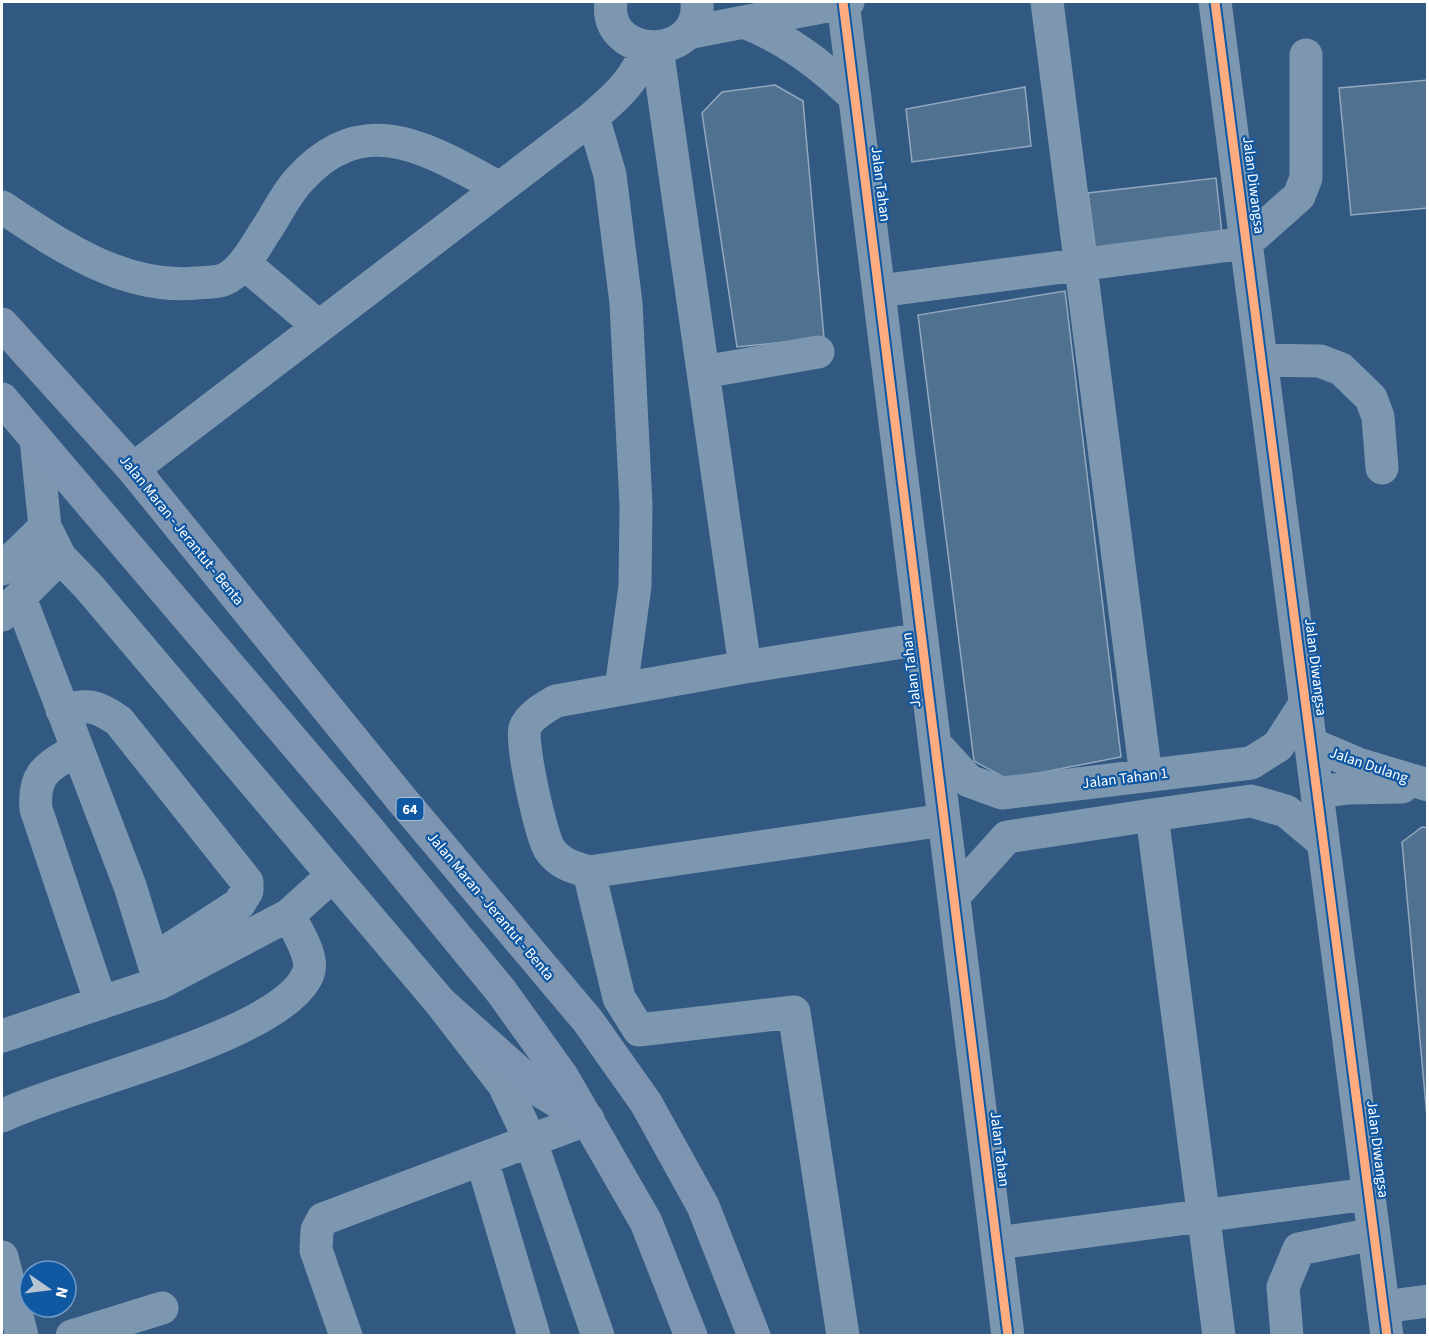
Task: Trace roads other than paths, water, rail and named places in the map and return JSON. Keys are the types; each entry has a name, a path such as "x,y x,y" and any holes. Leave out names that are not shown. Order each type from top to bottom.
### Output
{"main road":[{"name":"Jalan Maran - Jerantut - Benta","path":"2,324 133,469 402,800 588,1021 646,1103 703,1206 754,1335"},
{"path":"2,399 501,991 562,1076 646,1222 691,1335"},
{"path":"440,1002 540,1091 588,1119"}],"street":[{"path":"611,2 614,21 642,43 676,42 687,33 694,21 697,2"},
{"path":"687,33 845,2"},
{"name":"Jalan Tahan","path":"845,2 1008,1335"},
{"path":"1047,2 1146,776"},
{"name":"Jalan Diwangsa","path":"1215,2 1385,1322"},
{"path":"744,22 771,33 798,49 855,97"},
{"path":"133,469 498,187 602,110 642,43"},
{"path":"642,43 703,372 745,667"},
{"path":"879,291 1246,243 1299,196 1306,178 1306,55"},
{"path":"602,110 626,303 636,506 635,586 621,689"},
{"path":"2,207 51,240 123,275 173,285 223,280 244,262 298,181 322,158 352,144 381,138 435,153 498,187"},
{"path":"244,262 318,326"},
{"path":"703,372 818,352"},
{"path":"1262,360 1320,361 1341,369 1371,398 1378,417 1382,468"},
{"path":"36,439 45,527 60,557 89,587 440,1002 504,1084 531,1142 598,1335"},
{"path":"2,568 45,527"},
{"path":"60,557 11,606 62,710 130,886 157,972"},
{"path":"922,639 745,667 556,701 538,712 525,728 524,743 541,829 549,849 563,864 589,872 944,820"},
{"name":"Jalan Tahan 1","path":"935,744 969,781 1002,793 1251,763 1278,746 1305,704"},
{"path":"62,710 87,705 102,709 119,721 247,882 247,891 239,904 157,972"},
{"name":"Jalan Dulang","path":"1311,744 1358,764 1428,786"},
{"path":"77,749 46,769 39,777 35,795 36,808 101,1003"},
{"name":"Jalan Dulang","path":"1317,792 1349,788 1428,786"},
{"path":"954,896 1007,837 1152,815 1251,801 1286,811 1323,842"},
{"path":"1152,815 1219,1335"},
{"path":"589,872 620,998 639,1030 794,1012 843,1335"},
{"path":"2,1036 101,1003 157,972 289,915 332,876"},
{"path":"2,1116 222,1036 264,1015 298,990 308,974 310,962 289,915"},
{"path":"346,1335 316,1250 317,1230 323,1219 588,1119"},
{"path":"482,1160 534,1335"},
{"path":"997,1244 1368,1194"},
{"path":"1287,1335 1283,1287 1299,1249 1373,1234"},
{"path":"2,1257 22,1335"},
{"path":"1385,1322 1428,1302"},
{"path":"72,1335 162,1308"}]}
